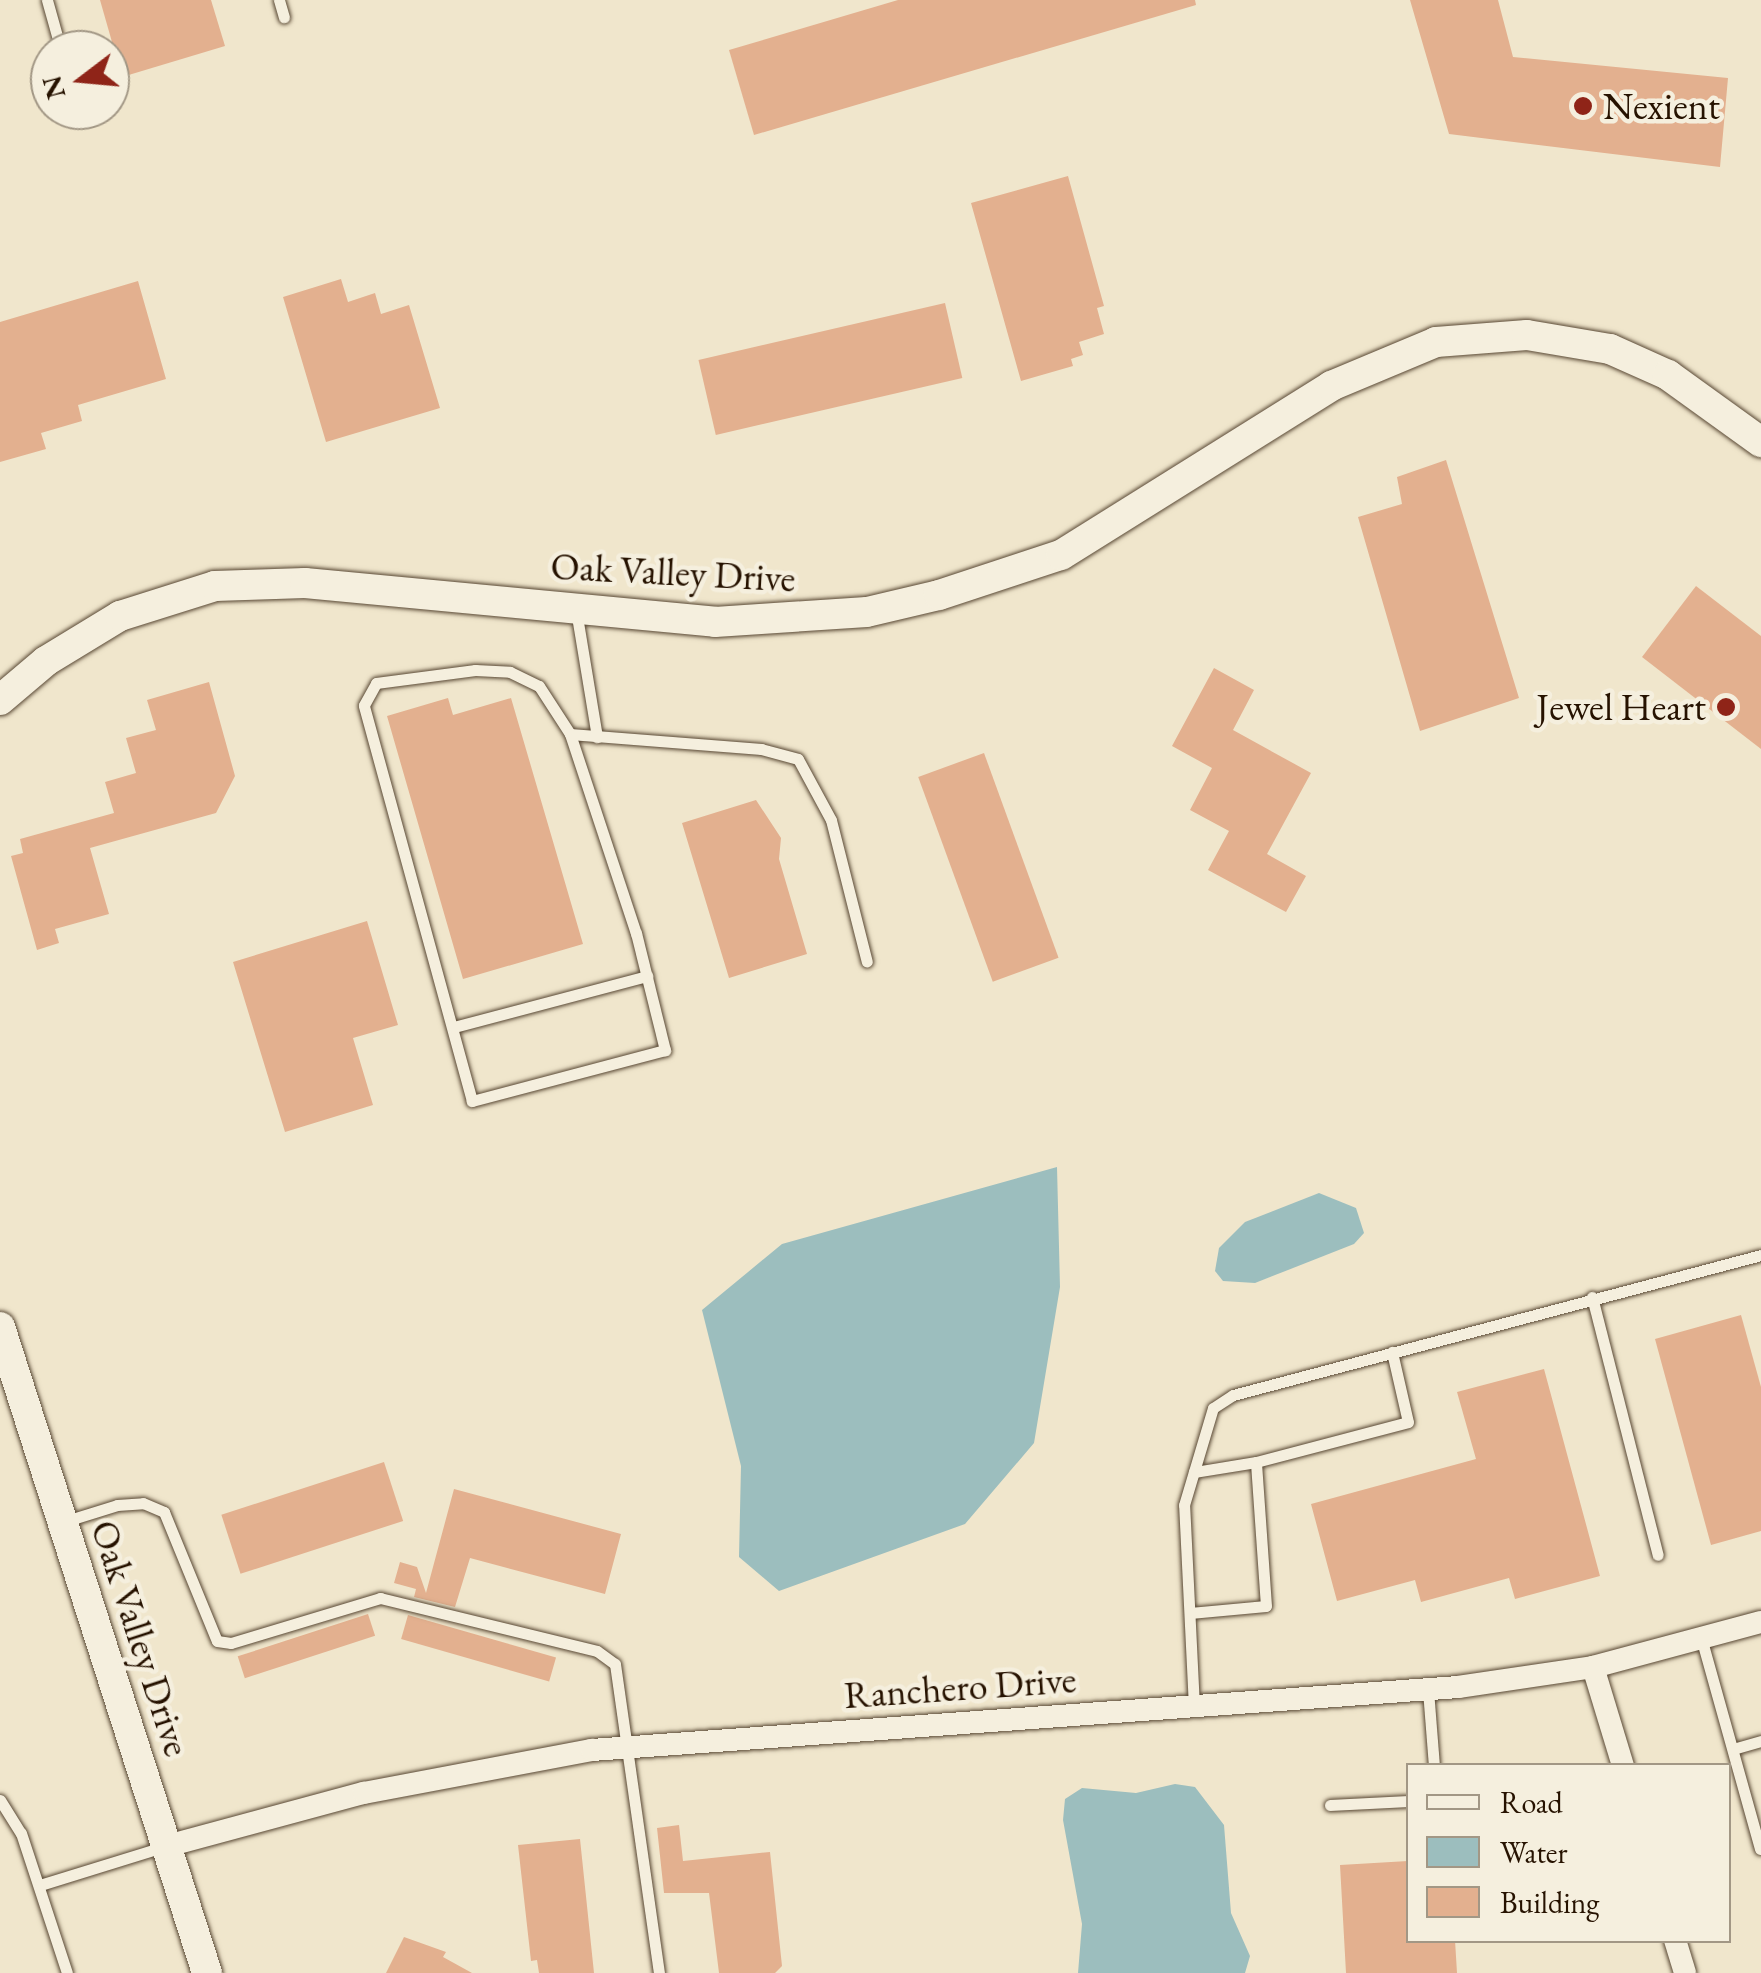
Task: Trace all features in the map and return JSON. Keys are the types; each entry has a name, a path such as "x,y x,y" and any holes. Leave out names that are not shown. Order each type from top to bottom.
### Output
{"street":[{"name":"Oak Valley Drive","path":"0,700 46,660 120,616 214,586 304,583 576,610 763,622 866,612 939,596 1060,555 1331,386 1436,342 1527,336 1610,349 1668,374 1761,442"},
{"name":"Oak Valley Drive","path":"0,1327 206,1973"},
{"name":"Ranchero Drive","path":"166,1846 440,1776 630,1745 1428,1690 1593,1667 1702,1641 1761,1622"},
{"path":"1593,1667 1622,1763"},
{"path":"1677,1943 1685,1973"}],"lane":[{"path":"46,0 55,30"},
{"path":"279,0 284,17"},
{"path":"576,610 598,737"},
{"path":"510,672 540,686 570,734 647,976 665,1050 472,1101 364,704 376,683 397,677 510,672"},
{"path":"570,734 761,749 798,759 831,820 867,962"},
{"path":"454,1027 647,976"},
{"path":"1194,1707 1184,1504 1213,1408 1232,1395 1761,1255"},
{"path":"1592,1297 1658,1555"},
{"path":"1194,1472 1256,1462 1408,1422 1392,1352"},
{"path":"1190,1613 1266,1606 1256,1462"},
{"path":"62,1522 117,1505 143,1503 164,1512 218,1641 231,1642 380,1598 597,1650 616,1664 659,1973"},
{"path":"1702,1641 1760,1850"},
{"path":"1428,1690 1434,1763"},
{"path":"1733,1750 1761,1741"},
{"path":"0,1800 21,1833 67,1973"},
{"path":"1330,1805 1406,1801"},
{"path":"40,1885 166,1846"}],"water":[{"path":"1057,1167 1060,1287 1034,1443 965,1524 779,1591 739,1557 741,1466 702,1310 782,1244"},
{"path":"1319,1193 1356,1208 1364,1233 1354,1244 1255,1283 1223,1281 1215,1271 1219,1248 1245,1222"},
{"path":"1175,1784 1195,1787 1224,1825 1231,1913 1250,1956 1245,1973 1078,1973 1082,1924 1063,1820 1065,1799 1082,1788 1136,1793"}],"building":[{"path":"100,0 211,0 225,46 130,75 130,30 109,30"},
{"path":"898,0 1195,0 1196,5 754,135 729,50"},
{"name":"Nexient","path":"1410,0 1498,0 1513,57 1728,78 1720,167 1449,134"},
{"path":"1068,176 1104,306 1097,308 1104,334 1079,342 1083,355 1071,359 1073,366 1021,381 971,203"},
{"path":"341,279 348,302 375,293 381,314 409,305 440,408 326,442 283,297"},
{"path":"138,281 166,379 78,405 82,421 41,433 46,449 0,462 0,322"},
{"path":"945,303 962,378 716,435 698,360"},
{"path":"1446,460 1519,698 1420,731 1358,517 1402,504 1397,477"},
{"path":"1696,586 1761,636 1761,749 1642,657"},
{"path":"1214,668 1254,690 1233,730 1311,773 1267,854 1306,876 1286,912 1208,870 1229,831 1190,810 1212,768 1172,746"},
{"path":"209,682 235,776 216,813 90,848 109,914 55,929 59,943 37,950 11,856 23,853 20,839 114,813 105,782 136,773 126,738 156,730 147,700"},
{"path":"448,698 453,715 511,698 583,944 463,979 387,716"},
{"path":"984,753 1059,958 993,982 918,777"},
{"path":"756,800 781,838 779,859 807,954 729,978 682,823"},
{"path":"367,921 398,1025 353,1038 373,1105 285,1132 233,962"},
{"path":"1741,1315 1761,1387 1761,1531 1711,1545 1655,1339"},
{"path":"1544,1369 1600,1576 1515,1599 1509,1578 1421,1602 1415,1580 1337,1601 1311,1504 1476,1459 1457,1392"},
{"path":"384,1462 403,1521 241,1574 221,1515"},
{"path":"454,1489 621,1534 605,1594 470,1558 455,1607 414,1597 416,1589 394,1583 400,1562 417,1567 426,1593"},
{"path":"368,1614 375,1636 245,1678 238,1656"},
{"path":"408,1615 556,1657 549,1681 401,1639"},
{"path":"679,1825 683,1861 770,1852 782,1966 775,1973 719,1973 709,1893 664,1893 657,1828"},
{"path":"580,1839 594,1973 539,1973 537,1960 531,1961 518,1845"},
{"path":"1406,1861 1406,1943 1455,1943 1457,1973 1346,1973 1340,1865"},
{"path":"404,1937 446,1952 443,1957 472,1973 386,1973"}],"place":[{"name":"Nexient","path":"1583,106"},
{"name":"Jewel Heart","path":"1726,707"}]}
